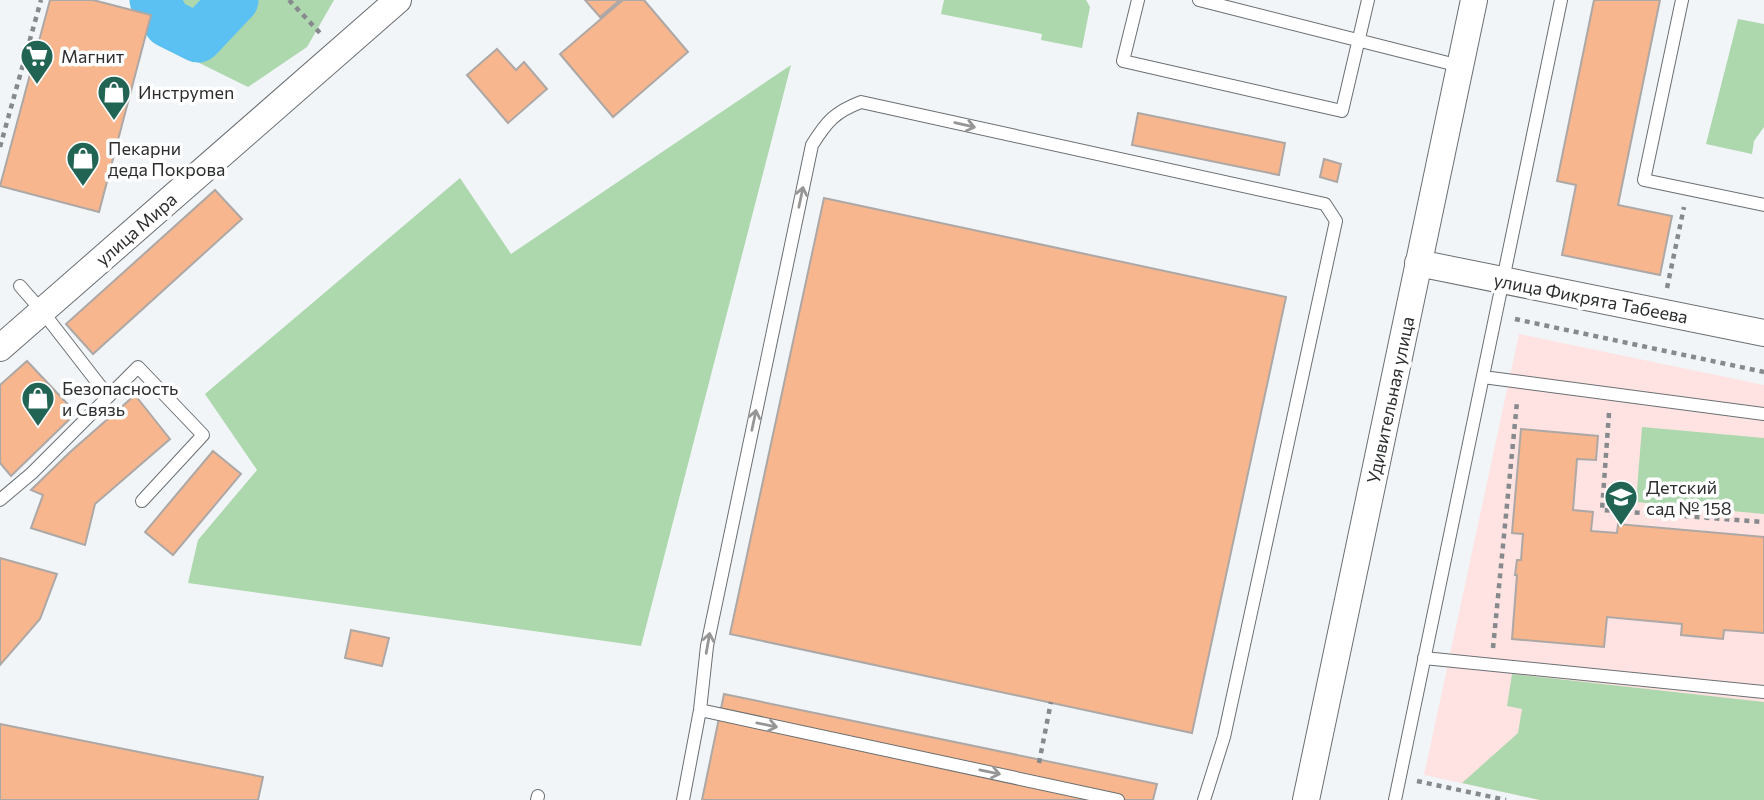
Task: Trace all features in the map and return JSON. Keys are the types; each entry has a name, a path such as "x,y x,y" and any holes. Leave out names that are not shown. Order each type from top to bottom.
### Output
{"street":[{"name":"улица Мира","path":"0,348 398,0"},
{"name":"Удивительная улица","path":"1306,800 1474,0"},
{"name":"улица Фикрята Табеева","path":"1419,263 1764,331"}],"lane":[{"path":"1138,0 1123,61 1342,111 1368,0"},
{"path":"1199,0 1460,66"},
{"path":"1395,800 1561,0"},
{"path":"1682,0 1644,180 1764,205"},
{"path":"683,800 701,710 707,646 812,145 824,126 842,109 861,102 1325,204 1336,221 1224,737 1204,800"},
{"path":"20,286 43,311 108,396"},
{"path":"0,500 32,473 138,367 203,435 142,501"},
{"path":"1483,377 1764,414"},
{"path":"1424,658 1764,692"},
{"path":"701,710 1118,800"}],"path":[{"path":"0,147 41,0"},
{"path":"289,0 338,51"},
{"path":"1662,313 1682,218"},
{"path":"1511,318 1764,372"},
{"path":"1493,656 1517,402"},
{"path":"1609,412 1602,510 1764,522"},
{"path":"1036,782 1051,702"},
{"path":"1412,780 1506,800"}],"shaded area":[{"name":"Детский сад № 158","path":"1519,334 1764,385 1764,800 1540,800 1424,775"}],"green space":[{"path":"163,0 334,0 307,47 248,87 171,49"},
{"path":"944,0 1086,0 1090,7 1082,48 1041,40 1042,34 941,14"},
{"path":"1738,19 1764,24 1764,127 1754,141 1752,154 1706,144"},
{"path":"791,65 641,646 188,583 198,540 257,470 205,394 460,178 511,254"},
{"path":"1642,427 1764,438 1764,514 1636,502"},
{"path":"1512,674 1764,702 1764,800 1540,800 1462,783 1518,733 1522,709 1507,706"}],"building":[{"path":"50,0 93,0 151,15 99,212 0,186"},
{"path":"585,0 620,0 600,17"},
{"path":"623,0 644,0 688,52 613,117 560,54"},
{"path":"1594,0 1660,0 1618,205 1672,216 1660,275 1562,255 1576,185 1557,181"},
{"path":"497,49 516,70 524,62 547,89 508,123 467,75"},
{"path":"1138,113 1285,143 1279,175 1132,145"},
{"path":"1324,159 1341,164 1337,182 1320,177"},
{"path":"215,190 242,219 93,354 66,324"},
{"path":"824,198 1286,297 1192,733 730,634"},
{"path":"27,361 76,413 11,476 0,463 0,385"},
{"path":"135,395 170,439 95,504 85,545 31,528 43,495 31,490"},
{"path":"1521,429 1598,436 1596,460 1577,459 1573,510 1593,512 1591,531 1617,533 1618,524 1764,537 1764,633 1724,630 1723,639 1681,635 1682,624 1607,617 1604,647 1512,639 1515,575 1517,560 1521,560 1523,534 1512,533"},
{"path":"213,451 241,474 173,555 145,532"},
{"path":"0,558 57,574 40,619 0,665"},
{"path":"351,630 389,638 382,666 345,658"},
{"path":"724,694 1157,784 1153,800 702,800"},
{"path":"0,724 263,777 258,800 0,800"}],"waterway":[{"path":"154,0 168,23 198,38 234,0"}],"place":[{"name":"Магнит","path":"37,86"},
{"name":"Инструmen","path":"114,122"},
{"name":"Пекарни деда Покрова","path":"83,188"},
{"name":"Безопасность и Связь","path":"38,428"},
{"name":"Детский сад № 158","path":"1621,527"}]}
